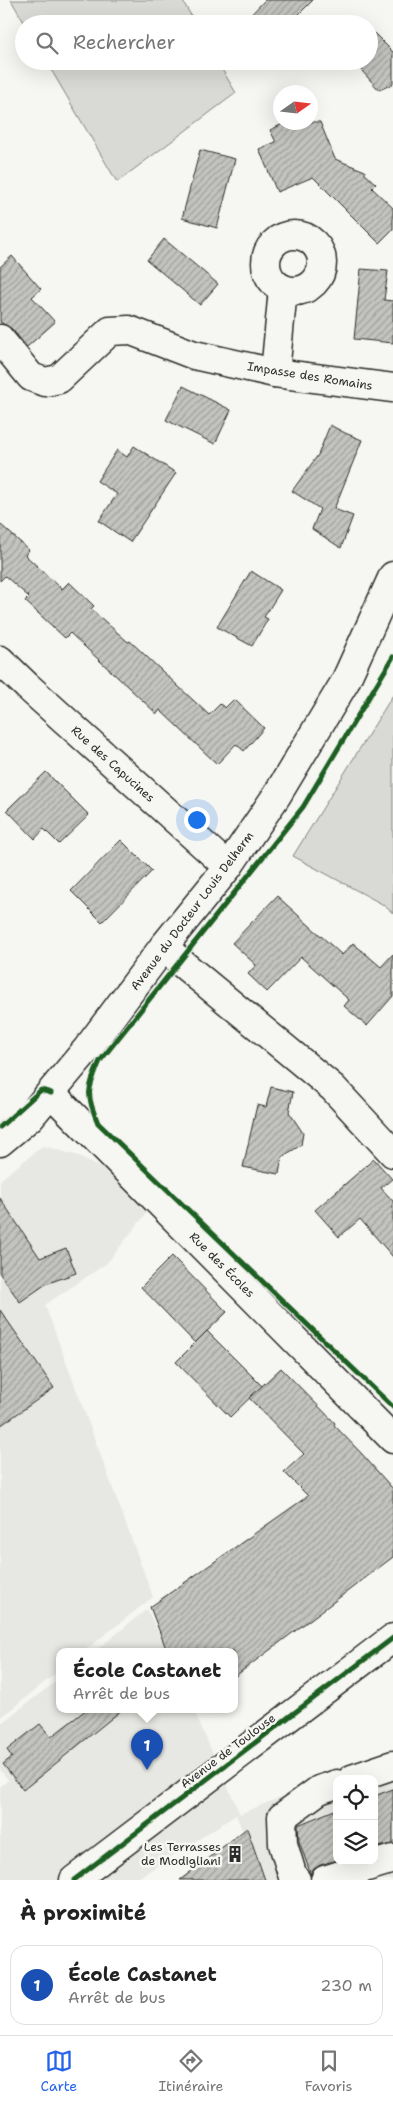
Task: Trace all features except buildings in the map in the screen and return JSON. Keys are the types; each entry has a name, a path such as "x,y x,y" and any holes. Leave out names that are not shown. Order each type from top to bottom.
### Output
{"street":[{"path":"275,373 283,288"},
{"name":"Impasse des Romains","path":"0,339 31,377 45,382 60,379 110,331 129,330 194,355 275,373 393,388"},
{"name":"Avenue du Docteur Louis Delherm","path":"0,1142 30,1117 87,1050 164,946 228,867 277,795 345,682 393,576"},
{"name":"Rue des Capucines","path":"0,660 228,867"},
{"path":"164,946 179,962 333,1088 393,1154"},
{"name":"Rue des Écoles","path":"51,1092 390,1429"},
{"name":"Avenue de Toulouse","path":"74,1880 393,1638"},
{"path":"364,1775 393,1765"},
{"path":"296,1880 293,1877 283,1844 282,1817 319,1790 333,1785"},
{"path":"325,1880 393,1859"}],"shaded area":[{"path":"11,0 182,0 191,15 20,15"},
{"path":"51,70 222,70 236,93 117,182"},
{"path":"393,695 393,913 382,904 293,856"},
{"path":"43,1146 79,1156 111,1173 149,1210 107,1263 45,1305 153,1597 88,1648 56,1648 56,1673 0,1718 0,1180"},
{"path":"147,1609 166,1648 99,1648"},
{"path":"56,1681 56,1713 195,1713 240,1814 333,1775 333,1865 378,1865 378,1775 333,1775 393,1750 393,1880 263,1880 236,1815 135,1880 0,1880 0,1787 8,1780 0,1769 0,1724"}],"cycle path":[{"path":"393,657 303,807 100,1061 90,1091 91,1105 98,1123 393,1407"},
{"path":"0,1127 41,1090 51,1093"},
{"path":"74,1880 393,1638"}],"place":[{"name":"École Castanet","path":"147,1770"},
{"name":"Les Terrasses de Modigliani","path":"235,1854"}]}
